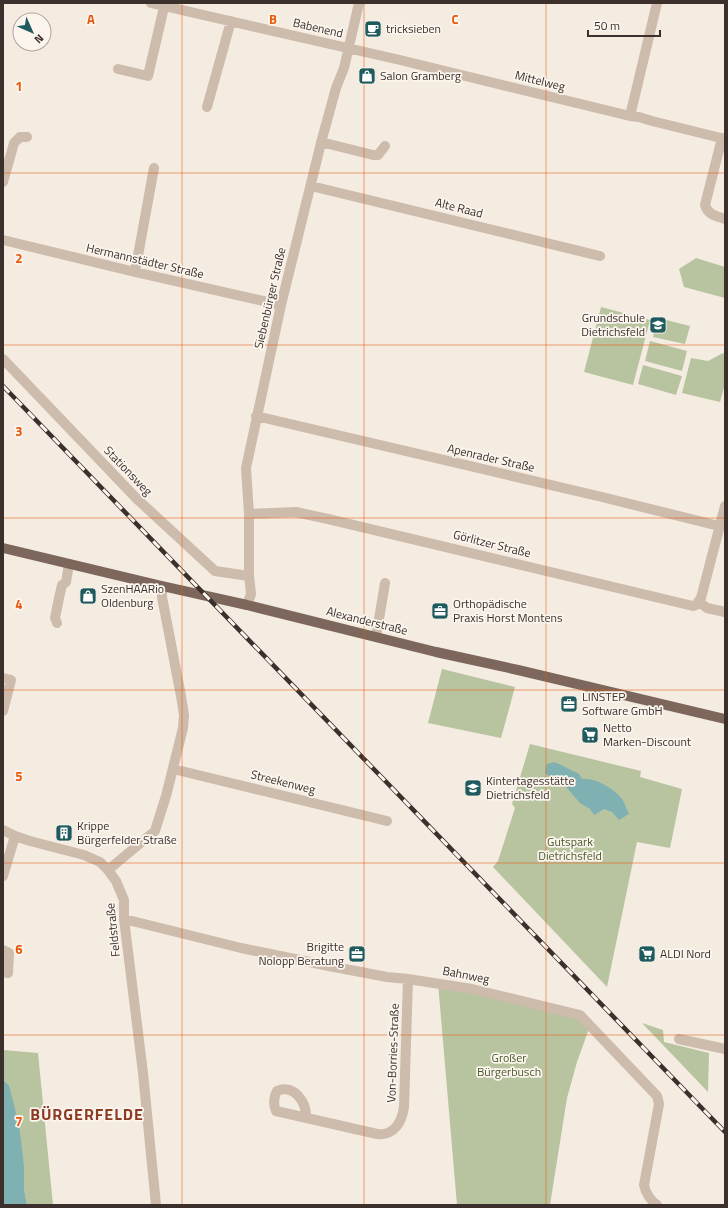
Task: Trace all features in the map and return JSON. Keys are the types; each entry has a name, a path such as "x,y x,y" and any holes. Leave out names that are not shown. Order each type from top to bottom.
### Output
{"main road":[{"name":"Alexanderstraße","path":"3,548 725,719"}],"street":[{"name":"Babenend","path":"152,3 164,7 348,48"},
{"name":"Siebenbürger Straße","path":"247,605 251,594 249,576 249,514 246,468 256,416 281,306 321,142 336,88 344,68 359,3"},
{"path":"630,116 654,4"},
{"path":"118,69 148,76 164,7"},
{"path":"207,107 231,21"},
{"name":"Mittelweg","path":"348,48 639,117 724,139"},
{"path":"3,182 14,143 20,137 27,137"},
{"path":"724,139 705,205 706,210 711,214 725,219"},
{"path":"321,142 373,155 378,155 385,146"},
{"path":"135,272 154,168"},
{"name":"Alte Raad","path":"311,186 600,256"},
{"name":"Hermannstädter Straße","path":"3,240 281,306"},
{"name":"Stationsweg","path":"3,359 137,499 215,571 249,576"},
{"name":"Apenrader Straße","path":"256,416 719,526"},
{"path":"725,506 699,602 707,608 725,612"},
{"name":"Görlitzer Straße","path":"249,514 296,512 448,547 689,606 693,606 699,602"},
{"path":"57,623 55,618 59,598 62,585 66,582 69,564"},
{"path":"376,637 385,583"},
{"path":"3,830 30,841 84,855 100,862 108,870 155,831 183,728 184,715 162,596 162,586"},
{"path":"3,678 11,680 3,711"},
{"name":"Streekenweg","path":"172,769 387,821"},
{"path":"3,876 16,836"},
{"name":"Feldstraße","path":"108,870 116,881 124,900 124,919 143,1073 156,1205"},
{"name":"Bahnweg","path":"124,919 241,948 387,977 472,989 580,1015 657,1096 659,1104 644,1185 648,1196 657,1205"},
{"path":"3,950 9,953 8,973 3,972"},
{"name":"Von-Borries-Straße","path":"306,1118 378,1134 388,1133 397,1127 403,1114 404,1107 408,979"},
{"path":"679,1039 725,1049"}],"green space":[{"path":"696,258 725,267 725,298 684,287 679,269"},
{"path":"601,307 650,320 633,385 584,372"},
{"path":"658,318 690,326 685,344 653,337"},
{"path":"650,341 687,351 682,371 645,361"},
{"path":"723,353 725,355 725,384 720,402 682,393 691,358 708,361"},
{"path":"643,365 682,376 676,395 638,384"},
{"path":"442,669 515,687 501,738 428,723"},
{"name":"Gutspark Dietrichsfeld","path":"530,744 641,771 640,777 682,789 670,848 637,842 607,987 493,867 498,861 515,808 512,804"},
{"name":"Großer Bürgerbusch","path":"438,983 580,1015 590,1026 577,1062 567,1098 550,1205 457,1205"},
{"path":"642,1023 663,1030 664,1042 709,1053 708,1092"},
{"path":"3,1050 38,1053 53,1205 27,1205 24,1189 24,1166 9,1085 3,1080"}],"water":[{"path":"554,762 579,774 582,779 592,780 604,784 619,795 629,814 619,820 612,812 604,809 594,815 590,809 580,803 560,780 551,778 545,773 547,764"},
{"path":"3,1080 9,1085 19,1125 24,1166 24,1189 27,1205 3,1205"}],"railway":[{"path":"3,386 725,1132"}],"place":[{"name":"tricksieben","path":"373,29"},
{"name":"Salon Gramberg","path":"367,76"},
{"name":"Grundschule Dietrichsfeld","path":"658,325"},
{"name":"SzenHAARio Oldenburg","path":"88,596"},
{"name":"Orthopädische Praxis Horst Montens","path":"440,611"},
{"name":"LINSTEP Software GmbH","path":"569,704"},
{"name":"Netto Marken-Discount","path":"590,735"},
{"name":"Kintertagesstätte Dietrichsfeld","path":"473,788"},
{"name":"Krippe Bürgerfelder Straße","path":"64,833"},
{"name":"Brigitte Nolopp Beratung","path":"357,954"},
{"name":"ALDI Nord","path":"647,954"}],"district":[{"name":"BÜRGERFELDE","path":"87,1114"}]}
